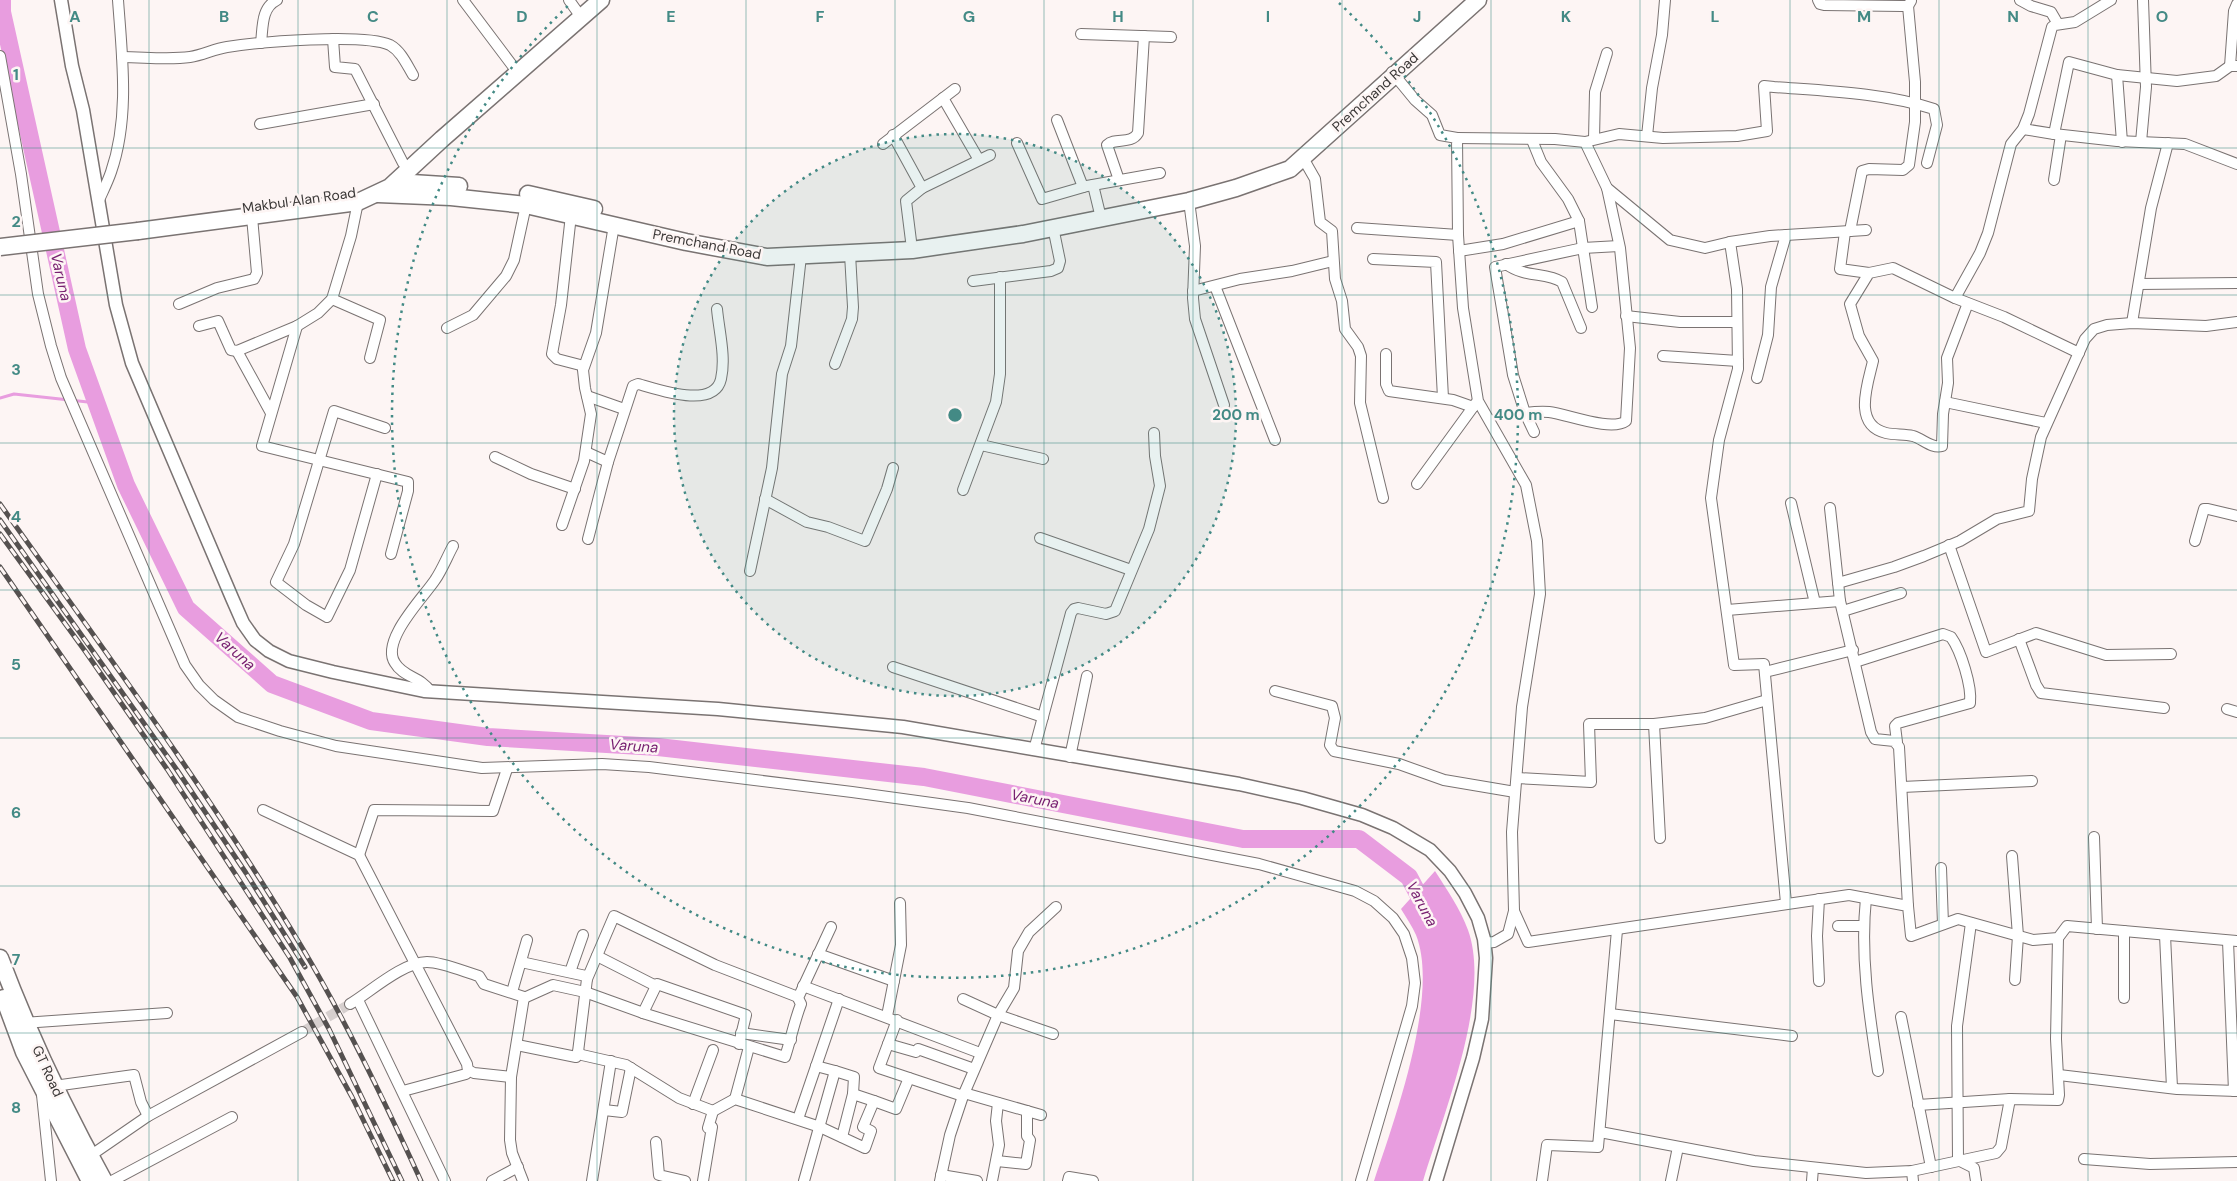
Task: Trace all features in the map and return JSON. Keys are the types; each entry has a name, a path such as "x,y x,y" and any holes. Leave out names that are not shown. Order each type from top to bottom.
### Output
{"highway":[{"name":"Makbul Alan Road","path":"0,235 252,217 358,202 378,194 396,182 579,7 601,0"},
{"name":"Premchand Road","path":"378,194 451,197 526,205 749,254 775,257 912,250 1023,234 1045,228 1189,201 1268,178 1290,169 1468,0"},
{"name":"Premchand Road","path":"1268,178 1478,0"},
{"name":"Makbul Alan Road","path":"138,226 362,191 382,181 515,69"},
{"name":"Premchand Road","path":"396,182 514,192 605,211 695,235 749,245 794,247 911,241 1020,226 1045,228"},
{"path":"0,247 138,226"},
{"name":"GT Road","path":"0,958 18,1023"},
{"name":"GT Road","path":"0,988 48,1088 85,1159 104,1181"},
{"name":"GT Road","path":"85,1159 90,1181"}],"street":[{"path":"61,0 72,66 83,110 116,305 132,362 232,598 255,640 269,651 289,661 332,672 430,692 804,716 947,734 1070,757 1239,784 1311,801 1362,816 1393,828 1430,850 1450,871 1465,893 1478,918 1484,943 1486,966 1482,1019 1474,1058 1436,1181"},
{"path":"99,200 111,172 120,132 123,86 118,0"},
{"path":"261,43 265,11 270,4 277,0"},
{"path":"463,0 515,69"},
{"path":"1647,136 1652,88 1663,28 1665,0"},
{"path":"1818,0 1820,4 1824,5 1910,3 1916,82 1915,122 1908,168 1900,170 1869,169 1862,171 1840,269 1869,274 1893,268 1955,298 2004,317 2079,353"},
{"path":"2020,0 2030,6 2051,12 2058,24"},
{"path":"1955,298 1980,253 1988,233 2011,144 2023,129 2029,114 2051,30 2054,25 2075,22 2111,0"},
{"path":"2141,142 2146,100 2143,0"},
{"path":"2054,180 2057,134 2069,62 2117,75 2145,78 2178,81 2216,76 2234,66 2234,11 2237,4"},
{"path":"1080,34 1171,38"},
{"path":"1119,180 1107,145 1110,142 1131,140 1138,133 1144,36"},
{"path":"122,57 189,57 229,46 261,43 333,39 371,40 391,46 403,58 413,75"},
{"path":"333,39 335,67 355,69 403,163"},
{"path":"1525,413 1548,412 1601,423 1624,422 1626,418 1630,366 1619,246 1607,188 1589,141 1595,92 1607,53"},
{"path":"0,56 21,174 38,294 61,378 185,665 199,685 214,700 238,716 280,731 336,746 482,768 507,769 580,764 648,767 968,808 1259,864 1355,891 1374,902 1393,918 1404,934 1412,958 1415,983 1412,1006 1361,1181"},
{"path":"1392,72 1415,100 1432,115 1440,135 1457,138 1589,141 1619,134 1647,136 1737,136 1767,131 1764,86 1844,93 1915,103 1934,109 1937,125 1928,164"},
{"path":"2117,75 2122,142"},
{"path":"883,144 955,89"},
{"path":"944,98 979,160"},
{"path":"260,124 374,104"},
{"path":"1057,120 1101,218"},
{"path":"2023,129 2122,142 2185,144 2237,164"},
{"path":"893,135 922,188"},
{"path":"1457,138 1458,235 1463,308 1476,404 1526,485 1538,542 1540,594 1522,707 1512,832 1514,911 1508,934 1494,942 1484,943"},
{"path":"1532,140 1544,166 1568,199 1579,221 1592,307"},
{"path":"1017,143 1042,199 1088,186 1160,173"},
{"path":"2132,323 2151,208 2168,143"},
{"path":"911,241 906,201 922,188 990,155"},
{"path":"1303,158 1315,179 1320,222 1332,230 1336,283 1342,301 1345,329 1358,347 1361,356 1360,403 1383,498"},
{"path":"1607,188 1670,240 1705,248 1730,242 1786,235 1866,230"},
{"path":"1189,201 1195,246 1193,309 1198,331 1224,405"},
{"path":"199,326 218,321 231,350 237,351 297,326 318,313 332,299 351,236 358,202"},
{"path":"447,328 473,315 506,276 516,255 526,205"},
{"path":"571,215 561,305 552,352 554,358 584,366"},
{"path":"179,304 217,288 254,279 257,273 252,217"},
{"path":"1459,251 1503,244 1579,221"},
{"path":"562,526 586,452 591,414 583,378 584,366 597,328 614,224"},
{"path":"973,281 1051,271 1058,268 1060,260 1045,228"},
{"path":"1357,228 1458,235"},
{"path":"1757,378 1768,335 1771,287 1786,235"},
{"path":"1730,242 1737,289 1738,369 1719,440 1712,498 1734,666 1764,664 1786,903"},
{"path":"1534,432 1525,413 1510,359 1494,272 1496,266 1583,248 1619,246"},
{"path":"834,364 852,319 850,254"},
{"path":"750,571 772,468 782,374 791,346 801,256"},
{"path":"1373,259 1436,262 1443,398"},
{"path":"1193,292 1247,277 1292,271 1333,261"},
{"path":"1506,264 1519,272 1556,279 1562,282 1581,328"},
{"path":"1869,274 1850,304 1858,336 1873,361 1864,399 1865,414 1873,425 1882,432 1912,436 1940,447 1943,444 1949,350 1968,303"},
{"path":"963,490 996,402 1000,374 1000,277"},
{"path":"2139,284 2237,283"},
{"path":"1215,286 1275,440"},
{"path":"332,299 380,320 370,358"},
{"path":"588,539 624,409 636,384 681,396 704,394 716,388 721,379 722,372 717,309"},
{"path":"1626,316 1680,322 1737,322"},
{"path":"1838,583 1894,567 1965,539 1997,519 2030,510 2032,479 2046,423 2085,339 2094,329 2107,325 2132,323 2206,326 2237,322"},
{"path":"297,326 262,446 408,482 408,491 391,554"},
{"path":"237,351 271,413"},
{"path":"1386,354 1386,384 1389,391 1476,404"},
{"path":"1663,356 1738,361"},
{"path":"587,396 624,409"},
{"path":"1945,402 2046,423"},
{"path":"1417,484 1476,404"},
{"path":"377,474 350,570 327,617 306,605 276,582 294,544 334,411 385,428"},
{"path":"1034,750 1072,610 1078,608 1113,613 1149,530 1160,486 1155,456 1154,433"},
{"path":"981,445 1043,459"},
{"path":"586,452 608,462"},
{"path":"495,457 532,474 575,489"},
{"path":"765,499 807,522 828,527 865,541 887,489 893,468"},
{"path":"1791,504 1815,603"},
{"path":"1830,508 1841,606 1873,737 1878,740 1896,742"},
{"path":"2195,541 2204,510 2208,509 2237,516"},
{"path":"1040,538 1131,570"},
{"path":"1950,545 1985,651 1988,652 2039,633 2106,655 2171,654"},
{"path":"430,692 423,682 395,665 392,659 392,645 404,621 437,578 453,546"},
{"path":"1727,610 1815,603 1841,606 1901,593"},
{"path":"1855,662 1943,634 1951,637 1960,652 1970,703 1898,723 1895,726 1896,742 1899,747 1911,936 1958,919 2033,940 2058,938"},
{"path":"2019,639 2036,684 2042,693 2164,708"},
{"path":"1765,672 1852,650"},
{"path":"893,667 1043,717"},
{"path":"1070,757 1087,676"},
{"path":"1275,691 1332,706 1335,718 1330,745 1334,751 1399,764 1444,780 1516,792"},
{"path":"1517,778 1591,782 1590,724 1654,724 1705,718 1767,700"},
{"path":"1654,724 1660,838"},
{"path":"359,855 374,810 493,812 507,769"},
{"path":"1902,787 2032,781"},
{"path":"263,810 359,855 416,964 468,1070 474,1073 511,1077"},
{"path":"2094,837 2097,929"},
{"path":"2012,856 2018,936 2015,980"},
{"path":"1941,868 1943,924"},
{"path":"1514,911 1528,942 1849,895 1908,906"},
{"path":"1866,898 1864,966 1878,1071"},
{"path":"1818,899 1819,981"},
{"path":"900,903 901,945 894,981 892,1018 888,1044 879,1068 963,1095 1040,1115"},
{"path":"977,1181 941,1178 950,1135 963,1095 980,1053 998,1015 1014,988 1018,951 1022,942 1029,932 1056,907"},
{"path":"517,1045 576,1057 587,979 614,916 715,965 798,997"},
{"path":"1958,1160 1957,1026 1971,923"},
{"path":"1838,926 1864,926"},
{"path":"1918,1105 1958,1104 2010,1099 2056,1102 2060,1095 2058,1075 2056,1039 2058,938 2066,926 2232,941 2236,1091 2172,1088 2058,1075"},
{"path":"446,1181 403,1091 354,1002 401,971 416,964 428,962 479,976 484,984 512,992 524,998 552,986 585,992 643,1013 785,1057 794,1030 792,1025 801,1004 798,1002 798,997 831,927"},
{"path":"1542,1181 1547,1145 1598,1146 1617,930"},
{"path":"2124,931 2124,998"},
{"path":"570,972 583,935"},
{"path":"2165,935 2172,1088"},
{"path":"512,992 527,940"},
{"path":"818,954 894,981"},
{"path":"597,956 656,986 657,984 746,1015 739,1044"},
{"path":"521,962 586,976 587,979"},
{"path":"643,1013 656,986"},
{"path":"803,986 892,1018 980,1053"},
{"path":"523,1181 510,1146 511,1077 524,998"},
{"path":"798,1119 839,999"},
{"path":"963,999 998,1015 1053,1034"},
{"path":"18,1023 167,1014"},
{"path":"1610,1014 1792,1036"},
{"path":"1901,1017 1931,1167"},
{"path":"85,1159 148,1116 302,1032"},
{"path":"742,1033 791,1040"},
{"path":"888,1044 916,1052 918,1049 974,1069"},
{"path":"736,1099 749,1047"},
{"path":"693,1104 712,1050"},
{"path":"578,1052 582,1055 611,1061 631,1068 669,1092 693,1104 713,1111"},
{"path":"592,1181 611,1061"},
{"path":"816,1066 854,1077 853,1094 842,1137"},
{"path":"604,1110 622,1112 631,1068"},
{"path":"403,1091 466,1074 468,1070"},
{"path":"804,1181 835,1071"},
{"path":"51,1181 48,1088 134,1075 148,1116"},
{"path":"853,1094 896,1109 908,1078"},
{"path":"703,1181 712,1127 708,1128 713,1111 736,1099 820,1127 865,1148 871,1131 863,1127 874,1101"},
{"path":"1600,1132 1754,1161 1865,1177 1913,1176 1931,1167 2000,1151 2010,1099"},
{"path":"992,1181 997,1161 998,1103"},
{"path":"997,1161 1026,1164 1030,1140 1027,1136 1027,1111"},
{"path":"112,1181 232,1116"},
{"path":"656,1142 659,1178 685,1181"},
{"path":"1671,1181 1678,1147"},
{"path":"2084,1159 2150,1164 2237,1162"},
{"path":"1958,1160 1974,1168 1976,1181"},
{"path":"492,1181 518,1167"},
{"path":"1812,1181 1813,1168"},
{"path":"1068,1181 1069,1177 1094,1181"}],"water":[{"path":"1435,871 1457,907 1468,930 1474,957 1474,988 1470,1021 1462,1056 1423,1181 1374,1181 1412,1058 1419,1023 1422,960 1416,935 1401,909"}],"waterway":[{"name":"Varuna","path":"2,0 2,12 77,349 126,485 186,608 272,684 371,721 488,737 658,747 924,777 1243,839 1359,839 1409,877 1428,913"},
{"path":"0,398 14,394 97,403"}],"tunnel":[{"path":"302,1032 350,1004"}],"railway":[{"path":"0,504 194,779 268,892 303,949 350,1034 421,1181"},
{"path":"0,520 177,770 246,873 305,967"},
{"path":"0,534 85,651 167,769 290,958 329,1029 402,1181"},
{"path":"0,567 297,997 352,1097 393,1181"}]}
